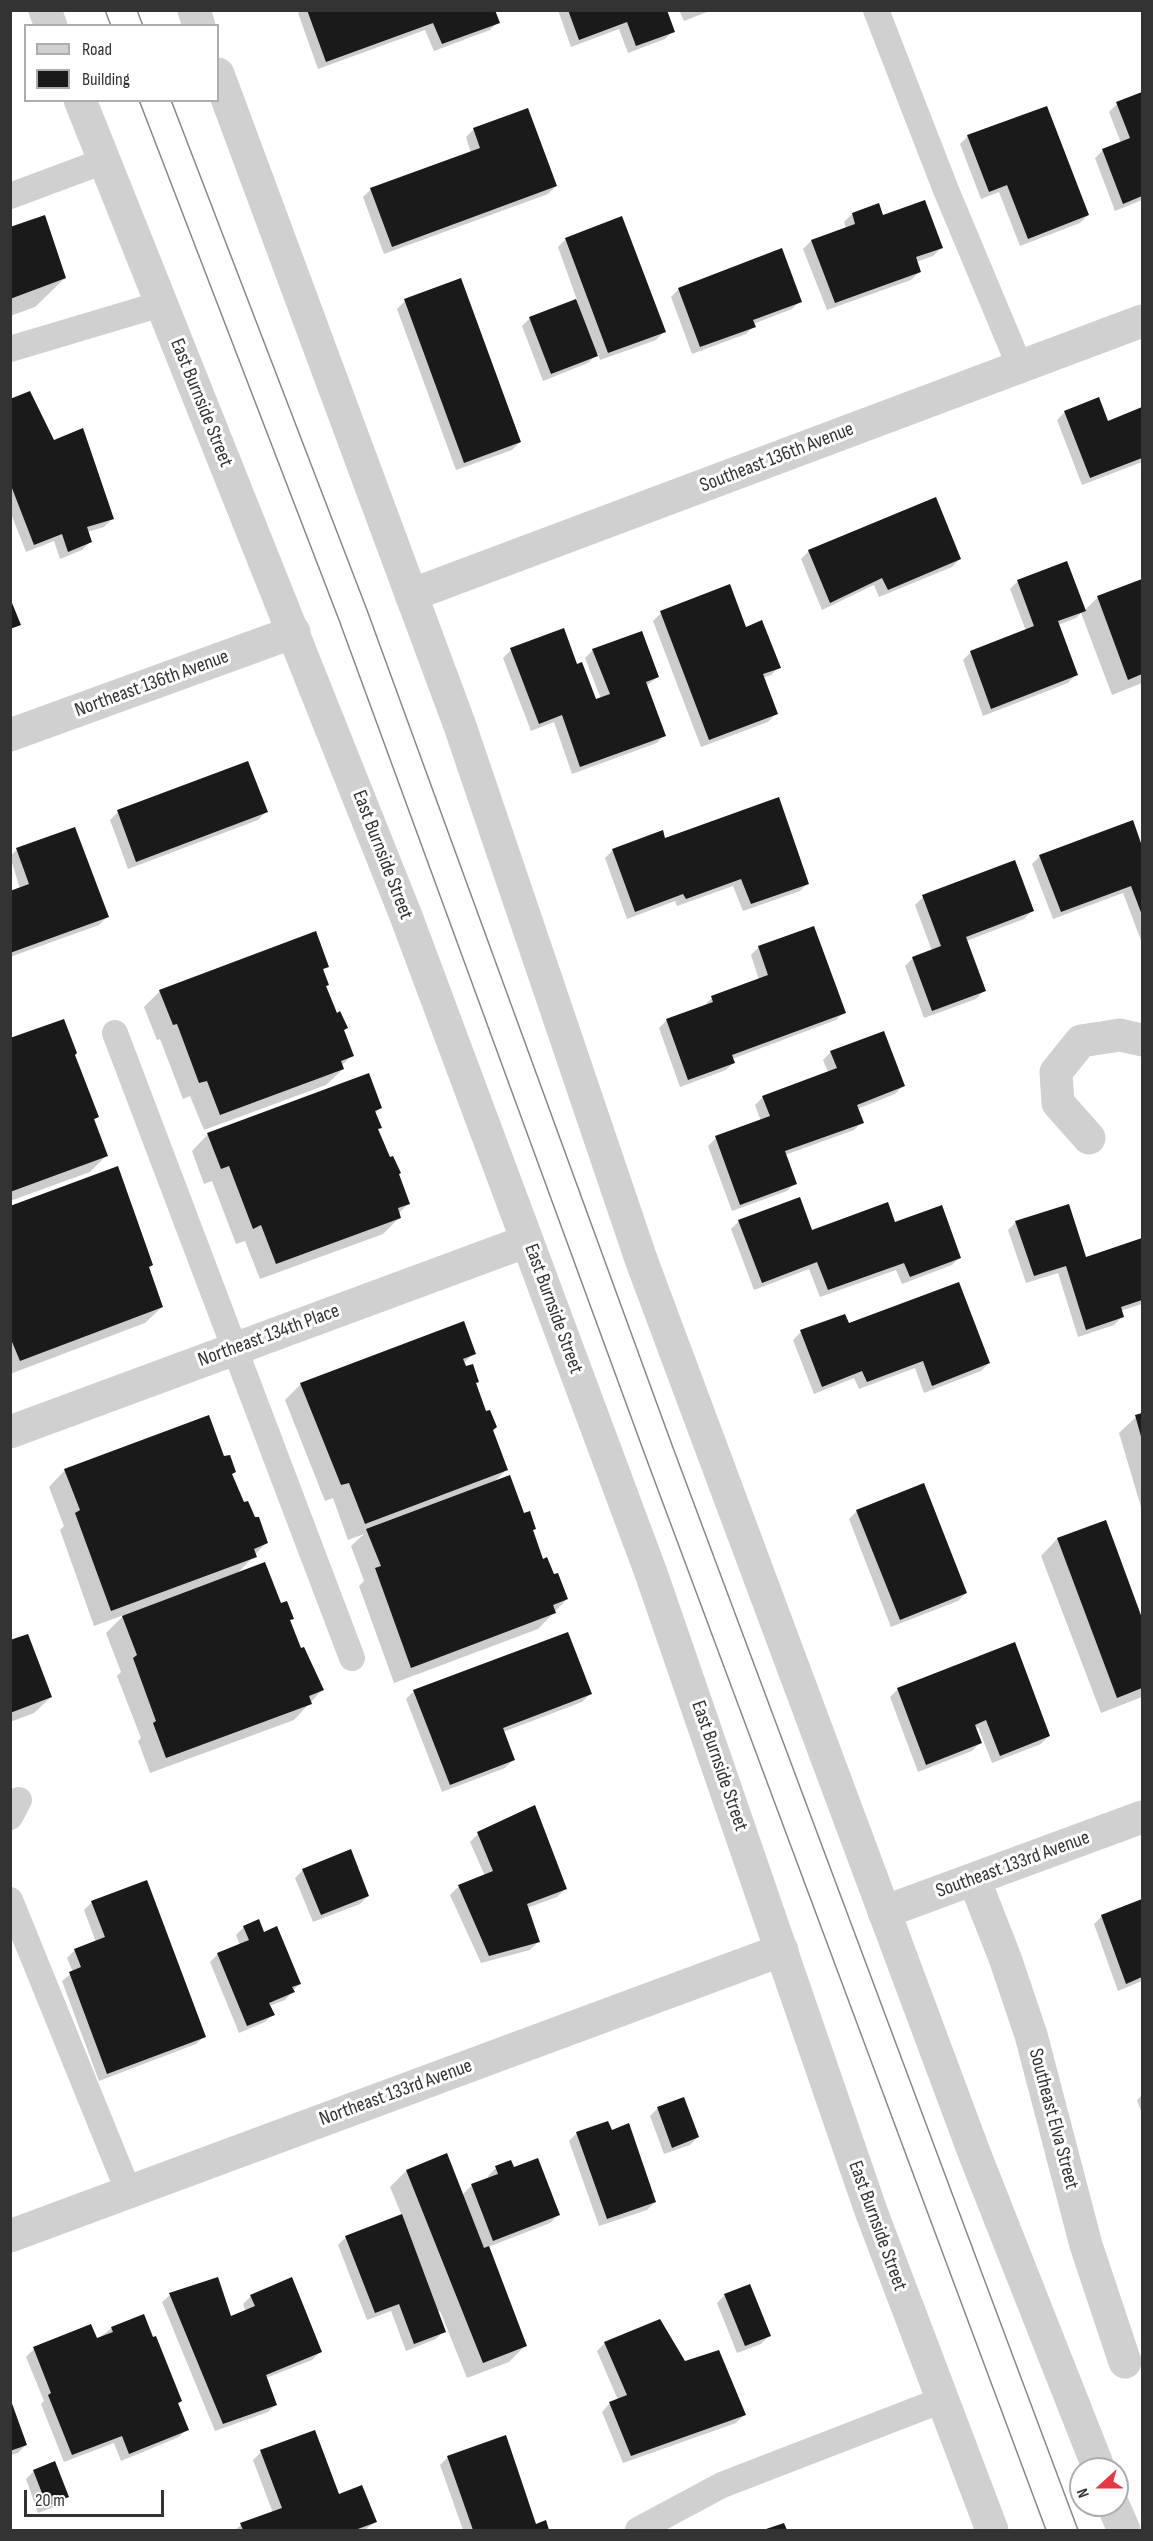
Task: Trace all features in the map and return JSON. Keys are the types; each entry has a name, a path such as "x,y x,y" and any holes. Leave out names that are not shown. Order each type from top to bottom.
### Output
{"street":[{"path":"219,77 460,726 642,1262 1012,2254 1094,2457"},
{"name":"East Burnside Street","path":"81,102 406,916 651,1573 870,2211 992,2530"},
{"name":"Southeast 136th Avenue","path":"411,595 1143,321"},
{"name":"Northeast 136th Avenue","path":"10,735 294,632"},
{"path":"1089,1138 1058,1103 1056,1072 1081,1041 1120,1035 1143,1040"},
{"name":"Northeast 134th Place","path":"10,1432 527,1241"},
{"name":"Southeast 133rd Avenue","path":"884,1912 1143,1817"},
{"name":"Southeast Elva Street","path":"974,1879 1005,1958 1030,2035 1086,2245 1125,2362"},
{"name":"Northeast 133rd Avenue","path":"10,2236 782,1950"}],"lane":[{"path":"876,10 946,190 1020,367"},
{"path":"10,196 104,161"},
{"path":"10,349 161,304"},
{"path":"115,1033 352,1658"},
{"path":"10,1899 129,2193"},
{"path":"638,2530 722,2486 942,2400"}],"building":[{"path":"307,10 495,10 500,23 442,44 433,23 326,62"},
{"path":"568,10 667,10 675,32 636,46 627,22 579,40"},
{"path":"1142,92 1142,196 1123,204 1102,149 1130,138 1116,102"},
{"path":"1047,106 1089,215 1028,239 1007,185 989,192 967,135"},
{"path":"528,108 557,186 392,247 370,188 480,148 473,128"},
{"path":"925,200 943,248 916,257 921,272 835,303 811,240 855,224 852,213 879,203 883,215"},
{"path":"45,215 66,278 10,299 10,227"},
{"path":"622,216 666,332 608,353 565,238"},
{"path":"782,248 802,302 753,320 756,327 700,347 678,288"},
{"path":"461,278 521,442 464,463 404,299"},
{"path":"576,299 598,356 551,374 529,317"},
{"path":"30,391 54,440 83,428 114,519 87,527 92,542 68,552 62,534 34,545 10,483 10,399"},
{"path":"1099,397 1108,421 1142,407 1142,458 1090,478 1064,411"},
{"path":"936,497 961,559 888,590 882,578 830,603 808,550"},
{"path":"1067,561 1086,611 1058,621 1078,675 991,709 970,651 1034,626 1017,580"},
{"path":"1142,579 1142,674 1128,680 1097,596"},
{"path":"730,584 746,627 762,620 781,668 763,674 778,714 709,740 660,611"},
{"path":"10,598 21,625 10,629"},
{"path":"564,628 577,664 582,662 596,699 610,694 592,649 642,631 659,677 646,682 666,736 580,767 562,715 539,724 510,648"},
{"path":"248,761 268,812 136,862 117,810"},
{"path":"779,797 809,884 751,904 741,879 686,899 683,894 635,912 612,849 663,830 665,838"},
{"path":"1133,820 1142,846 1142,915 1131,886 1061,912 1039,855"},
{"path":"75,827 109,917 10,953 10,891 29,884 16,848"},
{"path":"1015,860 1034,911 966,937 986,991 932,1011 912,957 941,946 922,895"},
{"path":"814,926 846,1013 732,1055 735,1063 688,1080 666,1019 713,1002 711,996 768,975 758,946"},
{"path":"316,931 329,967 323,969 329,985 326,986 337,1013 340,1011 348,1028 344,1030 354,1056 341,1061 344,1069 220,1115 207,1081 199,1083 177,1024 173,1025 159,990"},
{"path":"64,1019 99,1117 94,1119 108,1156 10,1192 10,1038"},
{"path":"884,1031 905,1086 857,1105 864,1123 785,1151 797,1184 740,1205 715,1136 770,1116 762,1096 837,1068 830,1051"},
{"path":"369,1073 382,1108 375,1111 382,1128 378,1129 390,1157 393,1156 401,1173 399,1174 410,1204 398,1208 401,1218 276,1264 261,1225 253,1229 229,1166 221,1169 207,1133"},
{"path":"118,1166 153,1265 149,1267 163,1307 20,1361 10,1337 10,1206"},
{"path":"800,1197 812,1230 888,1202 895,1222 942,1205 961,1258 910,1277 904,1263 828,1290 817,1262 762,1283 738,1220"},
{"path":"1069,1204 1086,1257 1142,1238 1142,1300 1121,1307 1124,1317 1086,1330 1066,1266 1034,1276 1015,1221"},
{"path":"959,1282 990,1363 932,1386 923,1361 867,1382 862,1371 822,1387 800,1330 845,1314 849,1323"},
{"path":"464,1321 476,1354 463,1359 466,1366 473,1364 479,1382 476,1383 486,1411 490,1410 497,1427 493,1430 508,1470 365,1524 349,1483 341,1485 300,1383"},
{"path":"1142,1413 1142,1440 1135,1415"},
{"path":"209,1415 224,1456 230,1455 236,1472 232,1474 244,1502 248,1501 255,1517 259,1517 268,1543 254,1549 257,1557 111,1611 75,1513 80,1510 64,1469"},
{"path":"510,1475 524,1513 530,1511 536,1529 533,1530 543,1559 547,1557 554,1574 558,1573 568,1599 553,1605 556,1613 411,1668 375,1568 381,1566 366,1529"},
{"path":"924,1483 967,1593 900,1620 856,1510"},
{"path":"1106,1520 1142,1618 1142,1688 1117,1698 1057,1538"},
{"path":"265,1562 281,1603 287,1601 294,1619 290,1620 301,1648 304,1647 324,1690 309,1696 312,1704 166,1758 153,1723 156,1721 133,1658 137,1655 122,1616"},
{"path":"568,1632 592,1694 503,1728 515,1760 450,1785 413,1690"},
{"path":"28,1634 52,1697 10,1713 10,1640"},
{"path":"1015,1642 1050,1736 1000,1756 986,1720 975,1725 982,1743 926,1765 897,1688"},
{"path":"535,1805 567,1889 527,1904 540,1942 489,1956 458,1885 493,1871 477,1832"},
{"path":"351,1849 369,1896 321,1915 302,1869"},
{"path":"147,1880 206,2037 107,2074 69,1972 81,1967 74,1949 105,1937 91,1901"},
{"path":"1142,1899 1142,1977 1126,1984 1101,1915"},
{"path":"259,1919 264,1932 277,1926 301,1984 292,1987 295,1992 269,2003 275,2015 247,2026 217,1953 249,1940 243,1926"},
{"path":"684,2097 699,2137 672,2148 657,2107"},
{"path":"608,2121 612,2130 629,2123 656,2202 607,2219 576,2132"},
{"path":"447,2153 484,2248 489,2246 527,2346 483,2363 406,2170"},
{"path":"538,2158 560,2215 493,2241 471,2184 498,2174 495,2166 511,2160 514,2167"},
{"path":"402,2214 446,2332 414,2344 399,2304 375,2313 345,2236"},
{"path":"218,2277 231,2316 255,2306 250,2295 292,2277 322,2352 266,2375 277,2405 223,2424 169,2293"},
{"path":"750,2284 771,2336 745,2346 724,2294"},
{"path":"144,2314 153,2337 156,2336 182,2401 178,2403 189,2430 129,2454 122,2436 72,2455 48,2395 51,2393 33,2347 91,2324 97,2338 113,2332 111,2327"},
{"path":"660,2319 685,2361 719,2350 746,2415 631,2456 609,2402 627,2395 604,2342"},
{"path":"10,2398 27,2445 10,2451"},
{"path":"315,2430 339,2494 362,2485 377,2522 355,2530 243,2530 240,2523 282,2508 260,2450"},
{"path":"506,2435 536,2524 546,2520 549,2530 473,2530 447,2456"},
{"path":"55,2461 69,2497 47,2506 33,2470"},
{"path":"784,2523 787,2530 763,2530"}],"tram line":[{"path":"105,10 110,24"},
{"path":"137,10 142,24"},
{"path":"140,102 339,620 645,1455 1046,2530"},
{"path":"172,102 367,610 672,1445 1078,2530"}]}
